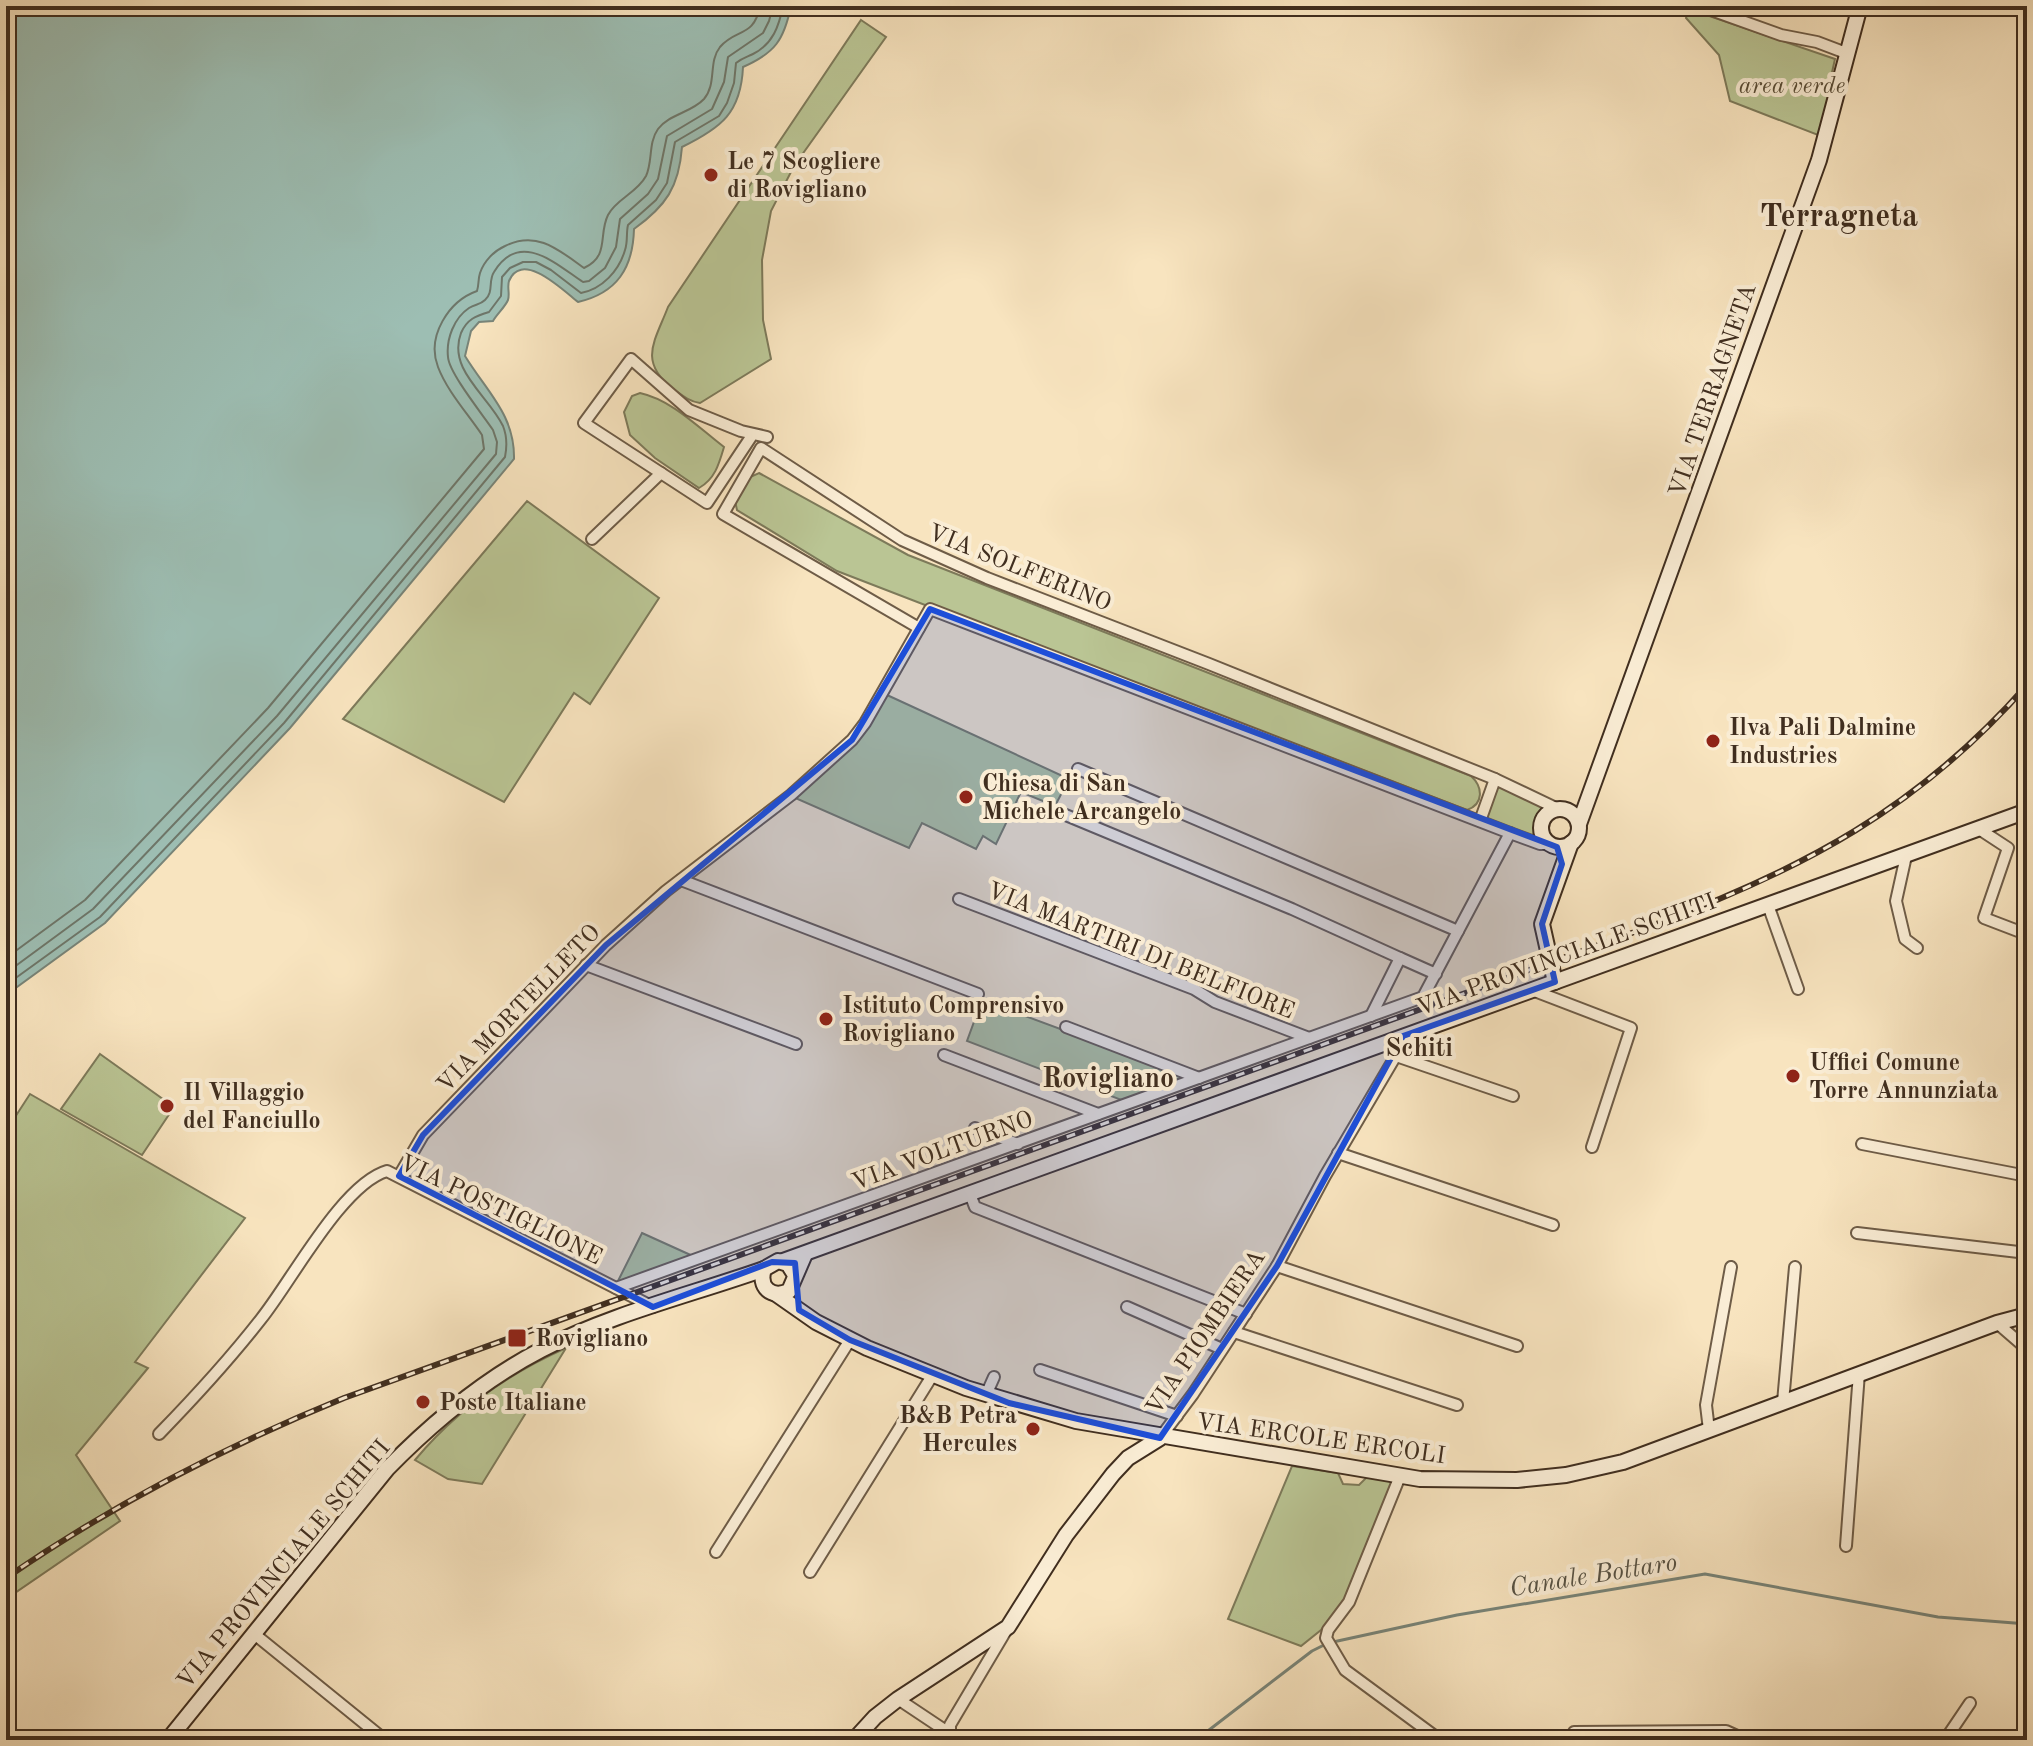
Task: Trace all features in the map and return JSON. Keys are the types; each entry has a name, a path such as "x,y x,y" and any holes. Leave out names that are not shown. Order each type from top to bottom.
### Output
{"street":[{"path":"1700,6 1781,35 1817,42 1846,53"},
{"name":"VIA TERRAGNETA","path":"1579,824 1819,160 1860,6"},
{"path":"753,434 707,503 584,423 631,359 689,410 767,437"},
{"name":"VIA SOLFERINO","path":"919,628 723,514 761,448 902,540 973,572 1495,779 1564,810"},
{"path":"592,539 661,473"},
{"name":"VIA MORTELLETO","path":"399,1176 423,1135 586,965 681,880 791,795 852,740 930,609 1480,821"},
{"path":"1078,769 1458,931"},
{"path":"1495,779 1480,821 1540,844 1559,844 1577,836 1579,824 1564,810"},
{"path":"1559,844 1542,835 1541,823 1548,813 1564,810 1593,785"},
{"path":"1056,811 1292,909 1436,974"},
{"name":"VIA PROVINCIALE SCHITI","path":"168,1740 387,1469 480,1387 533,1355 582,1332 764,1269 772,1262 805,1254 2027,811"},
{"path":"1979,829 2008,848 1984,918 2018,931"},
{"name":"VIA VOLTURNO","path":"616,1288 1423,997 1510,833"},
{"path":"1555,982 1542,924 1562,864 1559,844"},
{"path":"1906,856 1896,909 1905,939 1917,948"},
{"path":"681,880 978,994"},
{"name":"VIA MARTIRI DI BELFIORE","path":"959,899 1194,989 1215,1002 1309,1038"},
{"path":"1768,905 1798,989"},
{"path":"1371,1016 1400,958"},
{"path":"586,965 796,1044"},
{"path":"1532,990 1631,1028 1592,1147"},
{"path":"1066,1027 1199,1078"},
{"name":"VIA PIOMBIERA","path":"950,1737 950,1725 1066,1535 1113,1474 1143,1446 1160,1438 1246,1314 1277,1266 1338,1153 1396,1056 1403,1036"},
{"path":"944,1055 1098,1114"},
{"path":"1396,1056 1513,1096"},
{"path":"975,1128 1018,1144"},
{"path":"1862,1144 2027,1176"},
{"path":"1338,1153 1553,1225"},
{"name":"VIA POSTIGLIONE","path":"159,1434 226,1363 350,1197 387,1171 653,1307"},
{"path":"970,1194 975,1207 1246,1314"},
{"path":"1857,1233 2027,1253"},
{"path":"738,1278 763,1285 776,1294 789,1291 805,1254"},
{"path":"783,1261 791,1267 794,1299 799,1310"},
{"path":"1277,1266 1517,1346"},
{"path":"1709,1430 1706,1405 1731,1267"},
{"path":"1783,1402 1795,1267"},
{"path":"763,1285 764,1269"},
{"name":"VIA ERCOLE ERCOLI","path":"776,1294 816,1322 850,1340 932,1376 1076,1421 1160,1438 1420,1479 1517,1480 1566,1475 1623,1462 1859,1373 2027,1315"},
{"path":"1127,1307 1222,1349"},
{"path":"1997,1323 2027,1349"},
{"path":"1234,1332 1457,1405"},
{"path":"716,1552 850,1340"},
{"path":"1040,1370 1177,1416"},
{"path":"1846,1546 1859,1373"},
{"path":"810,1572 932,1376"},
{"path":"986,1395 994,1377"},
{"path":"1400,1476 1349,1602 1328,1630 1326,1638 1345,1670 1440,1740"},
{"name":"VIA PIOMBIERA","path":"854,1740 875,1717 898,1699 1008,1627"},
{"path":"253,1633 385,1740"},
{"path":"898,1699 950,1737"},
{"path":"1945,1740 1970,1703"},
{"path":"1574,1732 1726,1731 1746,1740"}],"highlighted area":[{"path":"930,609 1557,847 1562,864 1542,924 1555,982 1403,1036 1277,1266 1160,1438 1009,1403 850,1340 799,1310 795,1263 772,1262 653,1307 399,1176 423,1135 606,945 852,740"}],"green space":[{"name":"area verde","path":"1689,9 1835,59 1831,77 1833,82 1818,135 1730,101 1719,55 1686,18"},
{"path":"861,20 886,37 794,166 771,211 762,260 763,320 771,359 700,403 692,401 662,378 652,359 655,340 668,307"},
{"path":"640,393 674,408 724,447 713,476 699,488 655,458 630,435 624,412 632,396"},
{"path":"759,473 908,555 1471,776 1479,790 1479,800 1467,810 837,571 737,510 735,501 748,478"},
{"path":"527,501 659,598 590,704 574,693 504,802 343,719"},
{"path":"887,695 1069,779 1055,806 1021,792 996,844 983,836 976,849 922,823 909,848 793,797 865,732"},
{"path":"1495,779 1553,810 1541,823 1542,835 1549,844 1480,821"},
{"path":"982,1000 1190,1077 1124,1101 967,1041"},
{"path":"100,1054 174,1107 142,1155 61,1109"},
{"path":"30,1094 245,1218 135,1362 148,1368 76,1455 120,1521 6,1599 6,1131"},
{"path":"642,1233 695,1257 625,1282 618,1281"},
{"path":"566,1348 482,1484 448,1479 415,1460 448,1425 484,1395"},
{"path":"1292,1466 1338,1473 1343,1484 1359,1485 1368,1476 1391,1480 1392,1485 1345,1602 1321,1630 1301,1646 1228,1619"}],"water":[{"path":"6,6 791,6 785,28 776,44 763,56 743,67 733,108 708,133 682,147 678,173 669,194 655,212 634,229 626,267 613,285 592,298 578,302 544,276 523,269 515,272 509,281 508,300 493,321 479,322 471,331 465,356 505,417 514,459 290,728 105,923 6,995"}],"waterway":[{"name":"Canale Bottaro","path":"1333,1642 1457,1615 1705,1574 1938,1617 2027,1624"},
{"name":"Canale Bottaro","path":"1196,1740 1312,1651 1326,1644"}],"railway":[{"path":"6,1578 87,1526 170,1479 344,1398 1706,905 1808,858 1900,801 1944,767 2027,685"}],"place":[{"name":"Le 7 Scogliere di Rovigliano","path":"711,175"},
{"name":"Ilva Pali Dalmine Industries","path":"1713,741"},
{"name":"Chiesa di San Michele Arcangelo","path":"966,797"},
{"name":"Istituto Comprensivo Rovigliano","path":"826,1019"},
{"name":"Uffici Comune Torre Annunziata","path":"1793,1076"},
{"name":"Il Villaggio del Fanciullo","path":"167,1106"},
{"name":"Rovigliano","path":"517,1338"},
{"name":"Poste Italiane","path":"423,1402"},
{"name":"B&B Petra Hercules","path":"1033,1429"}],"district":[{"name":"Terragneta","path":"1839,215"},
{"name":"Schiti","path":"1419,1047"},
{"name":"Rovigliano","path":"1108,1077"}]}
